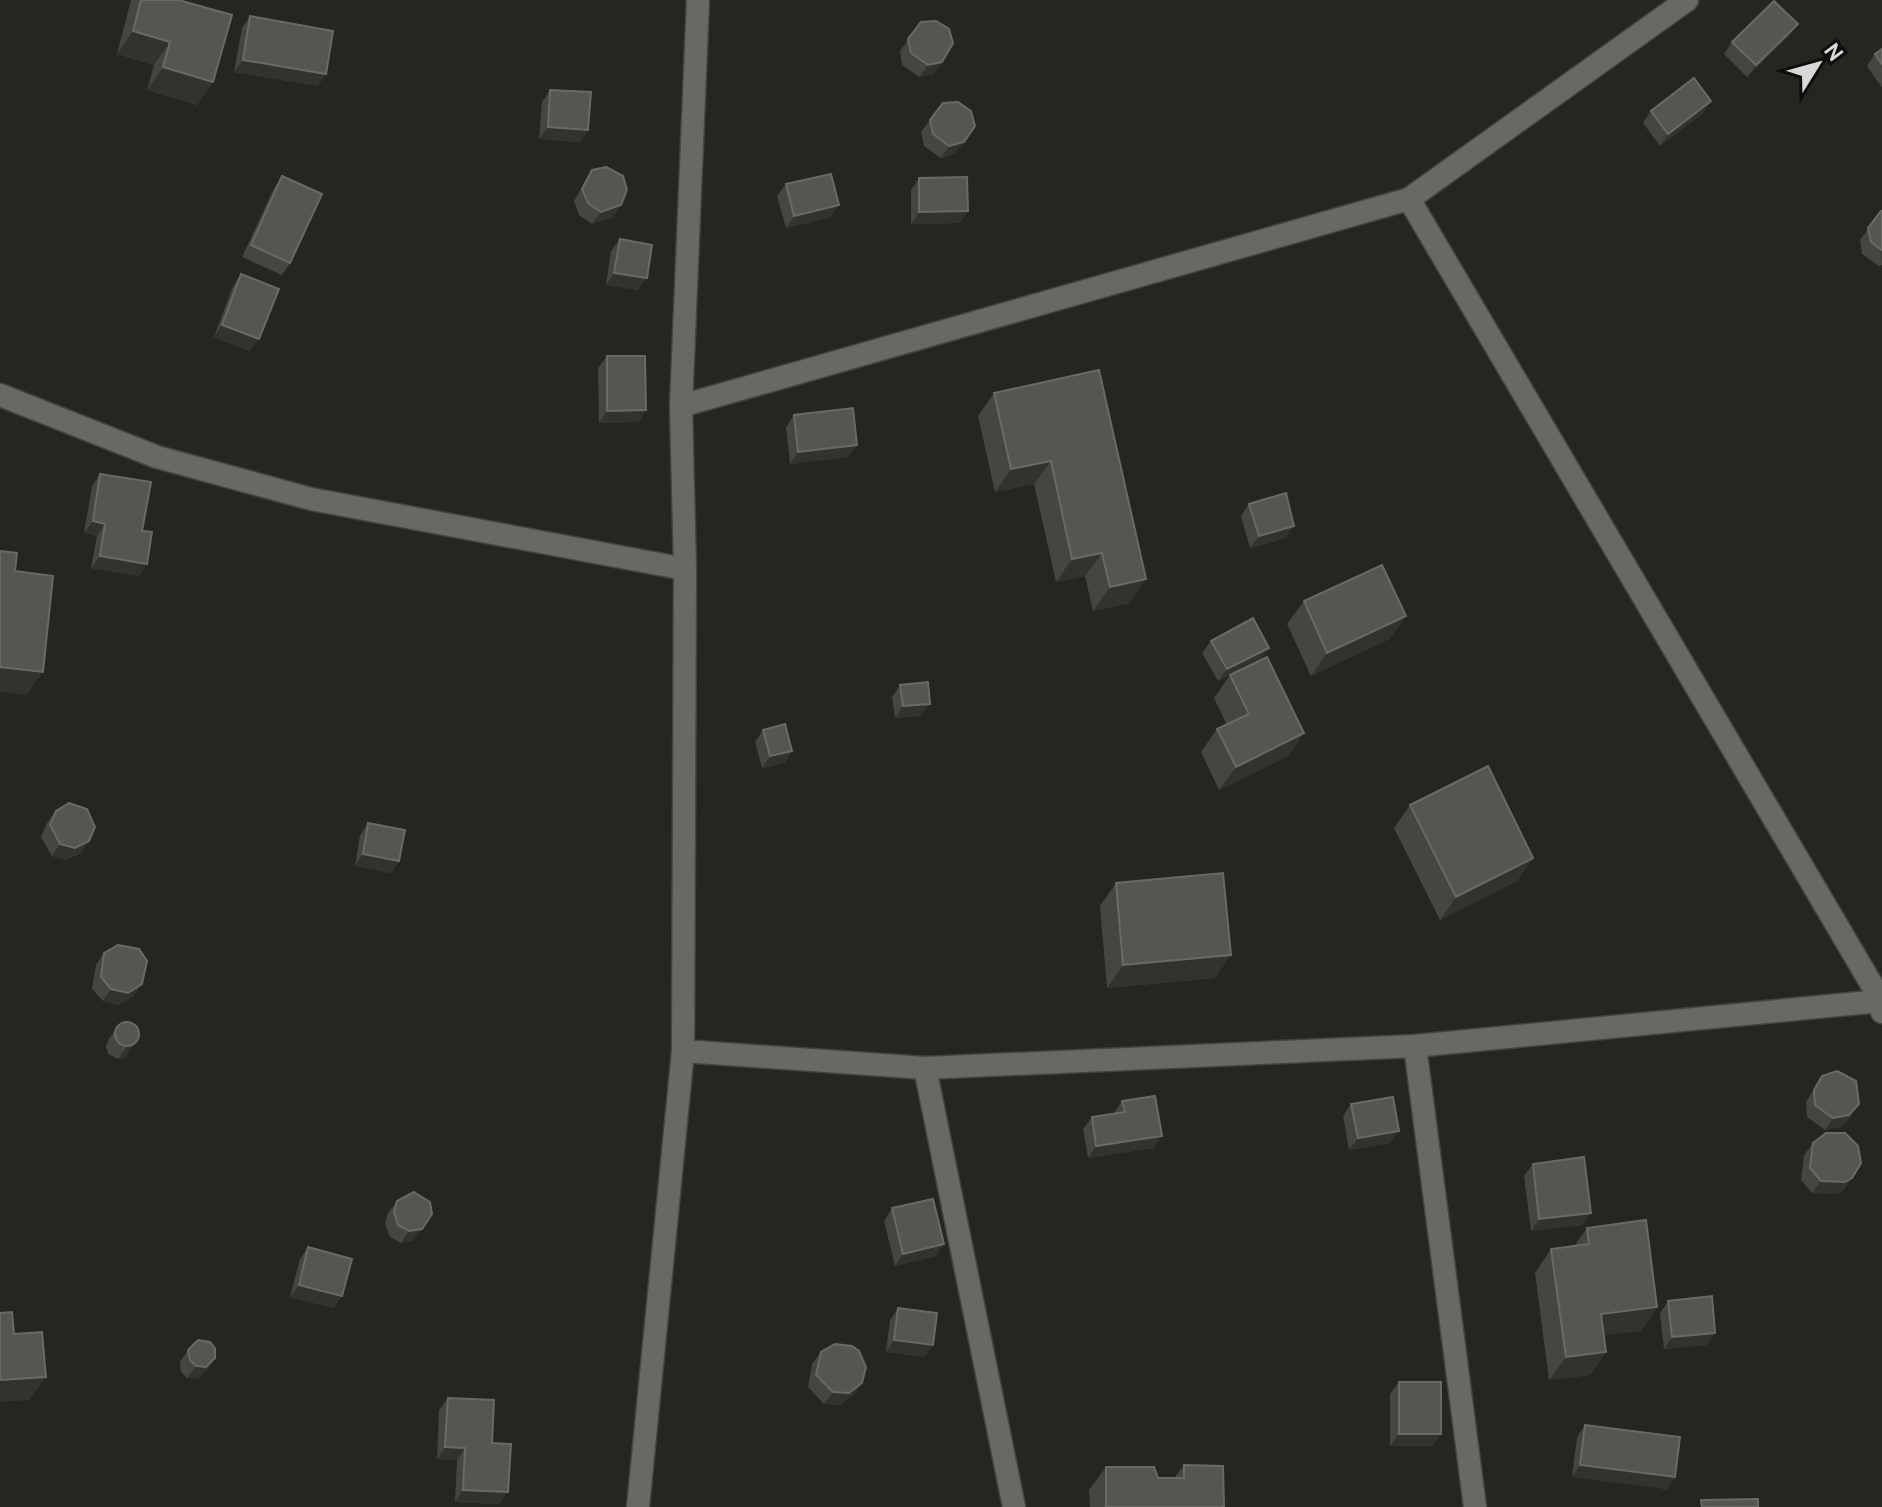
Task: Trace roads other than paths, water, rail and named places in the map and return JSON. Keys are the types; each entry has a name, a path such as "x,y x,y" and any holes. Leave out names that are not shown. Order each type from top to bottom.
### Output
{"street":[{"path":"638,1507 683,1051 685,569 681,406 698,0"},
{"path":"681,406 1409,199 1687,0"},
{"path":"683,1051 925,1068 1415,1046 1881,1005 1409,199"},
{"path":"0,395 157,457 311,499 685,569"},
{"path":"1415,1046 1475,1507"},
{"path":"925,1068 1014,1507"}]}
